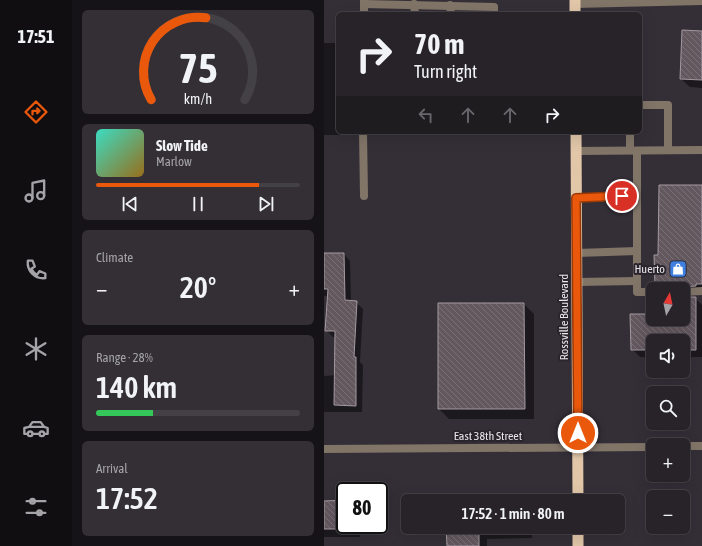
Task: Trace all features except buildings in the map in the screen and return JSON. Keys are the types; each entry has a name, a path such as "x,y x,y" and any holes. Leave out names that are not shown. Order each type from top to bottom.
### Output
{"highway":[{"name":"Rossville Boulevard","path":"576,134 578,494"},
{"path":"578,534 578,546"}],"street":[{"path":"575,6 702,1"},
{"path":"364,2 414,4 451,10 494,7 494,12"},
{"path":"414,4 415,12"},
{"path":"642,105 668,105 668,150"},
{"path":"363,134 364,196"},
{"path":"630,134 634,150 636,196 637,292 646,292"},
{"path":"576,151 702,150"},
{"path":"576,198 636,196"},
{"path":"576,253 637,251"},
{"path":"577,282 637,281"},
{"path":"690,292 702,291"},
{"path":"690,446 702,446"},
{"name":"East 38th Street","path":"324,449 646,447"}],"place":[{"name":"Huerto","path":"678,269"}],"route":[{"path":"578,433 576,198 622,196"}]}
